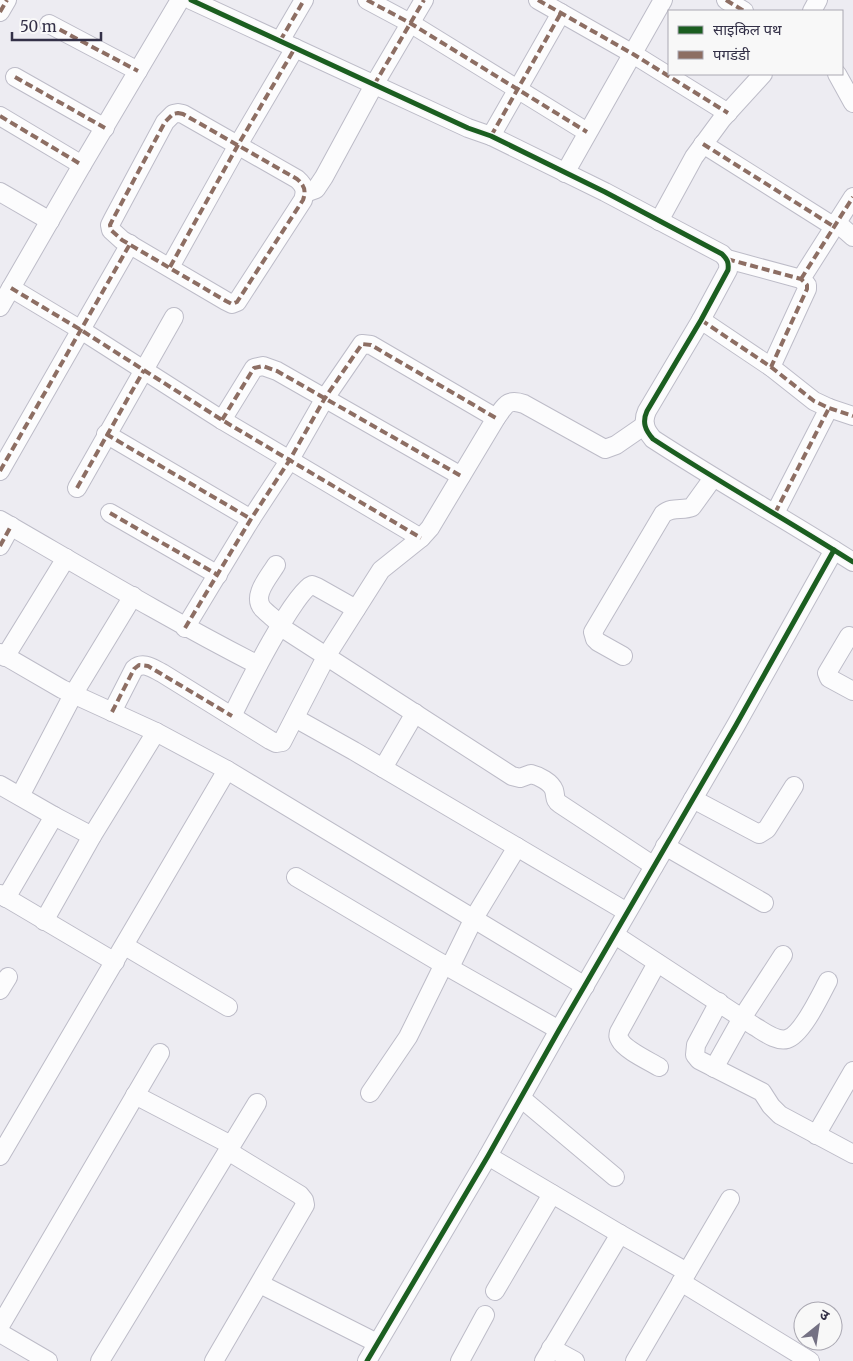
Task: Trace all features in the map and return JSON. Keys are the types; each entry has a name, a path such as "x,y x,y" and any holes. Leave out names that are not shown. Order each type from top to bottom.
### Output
{"street":[{"path":"0,12 7,0"},
{"path":"0,306 180,0"},
{"path":"170,267 238,145 288,45 304,0"},
{"path":"367,0 410,23 587,132"},
{"path":"306,193 316,189 324,177 374,85 424,0"},
{"path":"538,0 633,54 728,113"},
{"path":"565,173 663,0"},
{"path":"726,0 742,10"},
{"path":"202,2 374,85 468,128 491,136 606,192 722,254 729,264 728,270 647,411 644,418 647,433 713,478 775,513 853,562"},
{"path":"491,136 561,13"},
{"path":"49,24 138,71"},
{"path":"658,221 703,144 762,75"},
{"path":"838,75 853,103"},
{"path":"15,77 104,128"},
{"path":"173,114 183,114 238,145 297,179 305,188 306,193 237,302 232,304 115,235 110,230 110,225 169,117 173,114"},
{"path":"0,116 82,165"},
{"path":"703,144 835,224 853,238"},
{"path":"0,192 50,221"},
{"path":"801,279 853,197"},
{"path":"0,470 130,244"},
{"path":"727,259 801,279 807,285 807,289 771,367"},
{"path":"11,288 81,330 222,420 421,538"},
{"path":"77,488 174,317"},
{"path":"701,320 771,367 814,401 853,416"},
{"path":"185,628 358,347 366,343 496,418"},
{"path":"222,420 251,373 259,366 263,366 277,371 461,476"},
{"path":"112,712 134,669 139,665 144,665 162,673 270,740 282,742 327,655 356,609 387,564 421,538 436,520 496,418 508,403 515,401 524,404 605,449 616,445 645,424"},
{"path":"775,513 829,408"},
{"path":"106,434 251,519"},
{"path":"623,656 598,642 593,632 663,514 671,510 689,509 692,507 713,478"},
{"path":"110,512 218,575"},
{"path":"0,546 6,523 185,628 258,665"},
{"path":"367,1361 488,1156 834,550"},
{"path":"66,558 3,655 62,689 156,732 227,770 584,986"},
{"path":"276,566 260,592 259,598 260,606 281,625 306,644 327,655 512,776 520,778 531,774 548,782 554,789 555,799 560,804 654,866"},
{"path":"232,716 258,665 305,589 312,585 356,609"},
{"path":"20,796 74,693 132,596"},
{"path":"849,636 827,673 829,678 853,691"},
{"path":"384,768 415,713"},
{"path":"295,718 384,768 627,912"},
{"path":"44,921 92,836 156,732"},
{"path":"0,1156 227,770"},
{"path":"0,785 92,836"},
{"path":"693,799 759,834 767,829 794,786"},
{"path":"54,816 3,896 115,962"},
{"path":"666,846 764,903"},
{"path":"370,1093 408,1037 447,965 517,847"},
{"path":"296,877 559,1030"},
{"path":"615,935 774,1037 787,1039 798,1031 828,981"},
{"path":"125,946 228,1007"},
{"path":"714,1068 742,1018 783,955"},
{"path":"658,963 618,1036 627,1047 659,1067"},
{"path":"718,1002 694,1051 699,1060 762,1092 771,1106 780,1115 853,1154"},
{"path":"0,1326 160,1053"},
{"path":"816,1135 853,1071"},
{"path":"135,1095 230,1148 300,1195 304,1200 305,1205 302,1212 214,1361"},
{"path":"521,1098 615,1177"},
{"path":"100,1361 257,1103"},
{"path":"488,1156 620,1234 809,1361"},
{"path":"494,1291 552,1194"},
{"path":"635,1361 730,1199"},
{"path":"575,1361 547,1355 620,1234"},
{"path":"260,1284 377,1343"},
{"path":"460,1361 485,1315"},
{"path":"0,1333 48,1361"}],"marked path":[{"path":"0,12 7,0"},
{"path":"280,41 304,0"},
{"path":"367,0 410,23 587,132"},
{"path":"374,85 424,0"},
{"path":"538,0 633,54 728,113"},
{"path":"726,0 742,10"},
{"path":"491,136 561,13"},
{"path":"49,24 138,71"},
{"path":"170,267 295,48"},
{"path":"15,77 105,128"},
{"path":"178,113 183,114 297,179 304,189 303,200 237,302 232,304 122,240 111,230 110,225 165,122 173,114 178,113"},
{"path":"0,116 82,165"},
{"path":"703,144 833,226"},
{"path":"801,279 853,197"},
{"path":"0,471 130,244"},
{"path":"727,259 801,279 807,285 807,289 771,367"},
{"path":"11,288 81,330 222,420 421,538"},
{"path":"701,320 771,367 814,401 853,416"},
{"path":"185,628 251,519 289,461 325,398 362,344 371,345 496,418"},
{"path":"222,420 254,368 263,366 277,371 461,476"},
{"path":"77,488 144,370"},
{"path":"775,513 829,408"},
{"path":"106,434 251,519"},
{"path":"110,513 218,575"},
{"path":"0,546 11,526"},
{"path":"112,712 134,669 139,665 148,666 232,716"}],"cycle path":[{"path":"191,0 468,128 491,136 605,192 722,254 727,261 728,270 647,411 645,419 646,429 653,439 853,562"},
{"path":"367,1361 488,1156 736,725 834,550"}]}
